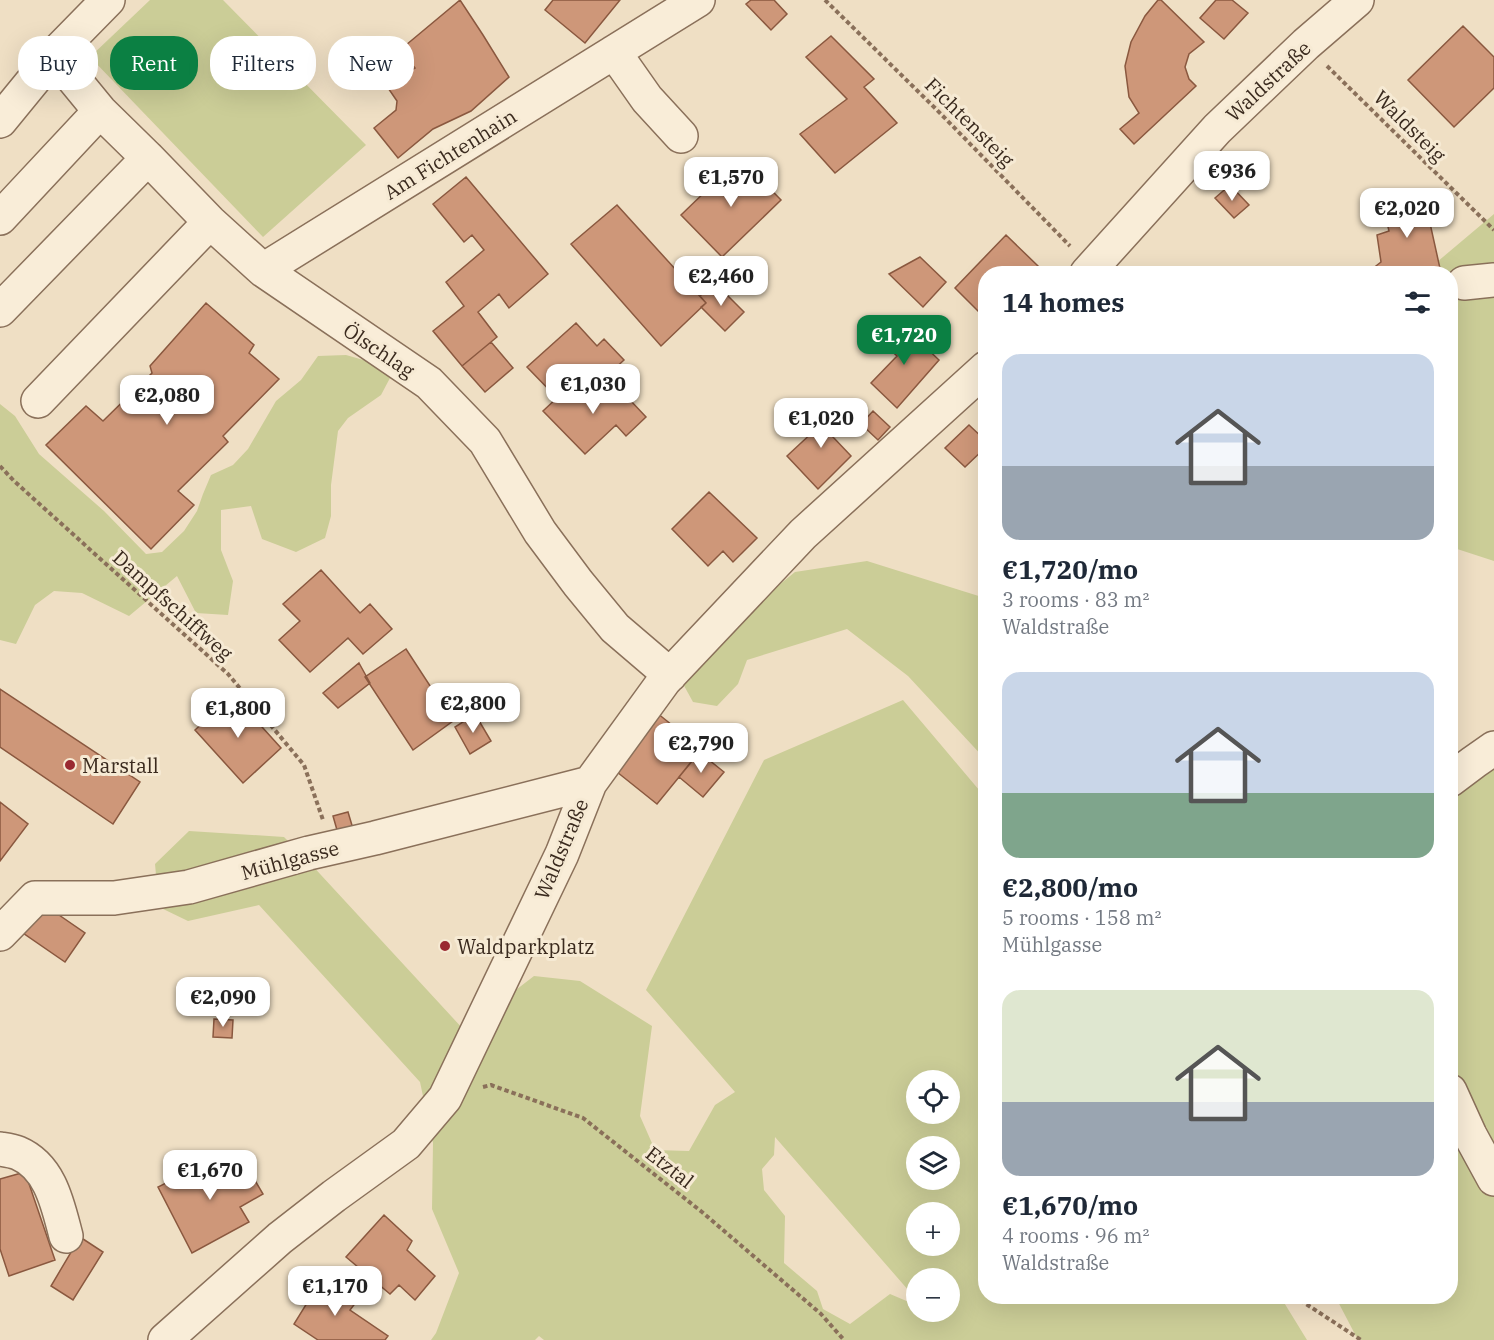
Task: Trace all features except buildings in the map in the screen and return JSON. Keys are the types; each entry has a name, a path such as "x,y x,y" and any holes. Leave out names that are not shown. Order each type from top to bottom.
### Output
{"street":[{"path":"73,36 108,0"},
{"name":"Am Fichtenhain","path":"263,270 698,0"},
{"name":"Waldstraße","path":"1093,266 1217,129 1306,44 1357,0"},
{"path":"614,52 648,99 681,136"},
{"path":"0,121 25,90"},
{"name":"Ölschlag","path":"83,90 100,111 210,222 263,270 429,383 485,441 540,532 578,583 622,635 670,675"},
{"path":"0,218 100,111"},
{"path":"0,310 148,158"},
{"path":"38,401 210,222"},
{"name":"Waldstraße","path":"165,1340 280,1238 406,1144 445,1098 562,854 590,783 652,696 803,534 978,375"},
{"path":"1458,774 1494,748"},
{"name":"Mühlgasse","path":"0,934 35,898 114,898 189,887 309,853 429,825 590,783"},
{"path":"1458,1109 1494,1179"},
{"path":"0,1149 19,1154 34,1164 46,1177 57,1203 66,1236"}],"path":[{"name":"Fichtensteig","path":"825,0 935,108 1085,266"},
{"name":"Waldsteig","path":"1306,44 1494,230"},
{"name":"Dampfschiffweg","path":"0,466 22,489 228,674 304,765 333,848"},
{"name":"Etztal","path":"445,1098 491,1085 583,1118 702,1212 821,1314 844,1340"},
{"path":"1306,1304 1361,1340"}],"green space":[{"path":"150,0 223,0 259,36 210,36 210,90 312,90 366,145 263,237 122,90 198,90 198,36 112,36"},
{"path":"110,38 110,78 98,65 98,49"},
{"path":"1494,214 1494,561 1458,549 1458,266 1432,266"},
{"path":"346,355 374,363 390,378 381,395 348,418 338,431 331,485 331,516 325,538 296,552 262,539 251,506 221,510 221,550 233,581 228,615 196,613 177,576 129,616 82,593 54,591 35,605 16,644 0,640 0,404 15,416 39,454 104,511 146,554 162,552 184,531 197,511 211,475 233,465 248,449 276,401 301,380 318,356"},
{"path":"867,561 978,596 978,751 908,676 847,629 747,660 738,684 717,706 693,702 682,682 731,624 795,572"},
{"path":"903,700 978,789 978,1304 1285,1304 1307,1340 544,1340 539,1336 535,1340 431,1340 436,1333 459,1273 432,1209 433,1143 420,1082 259,905 188,921 159,907 155,864 189,831 284,837 464,1030 534,976 580,981 652,1026 640,1116 655,1150 689,1151 715,1105 735,1092 646,990 764,760","holes":["775,1137 906,1288 906,1268 960,1268 960,1322 906,1322 906,1301 890,1294 850,1324 823,1309 817,1291 784,1263 785,1216 764,1190 762,1169 774,1155"]},
{"path":"1494,761 1494,1340 1358,1340 1339,1304 1458,1304 1458,789"}],"place":[{"name":"Marstall","path":"70,765"},
{"name":"Waldparkplatz","path":"445,946"}]}
